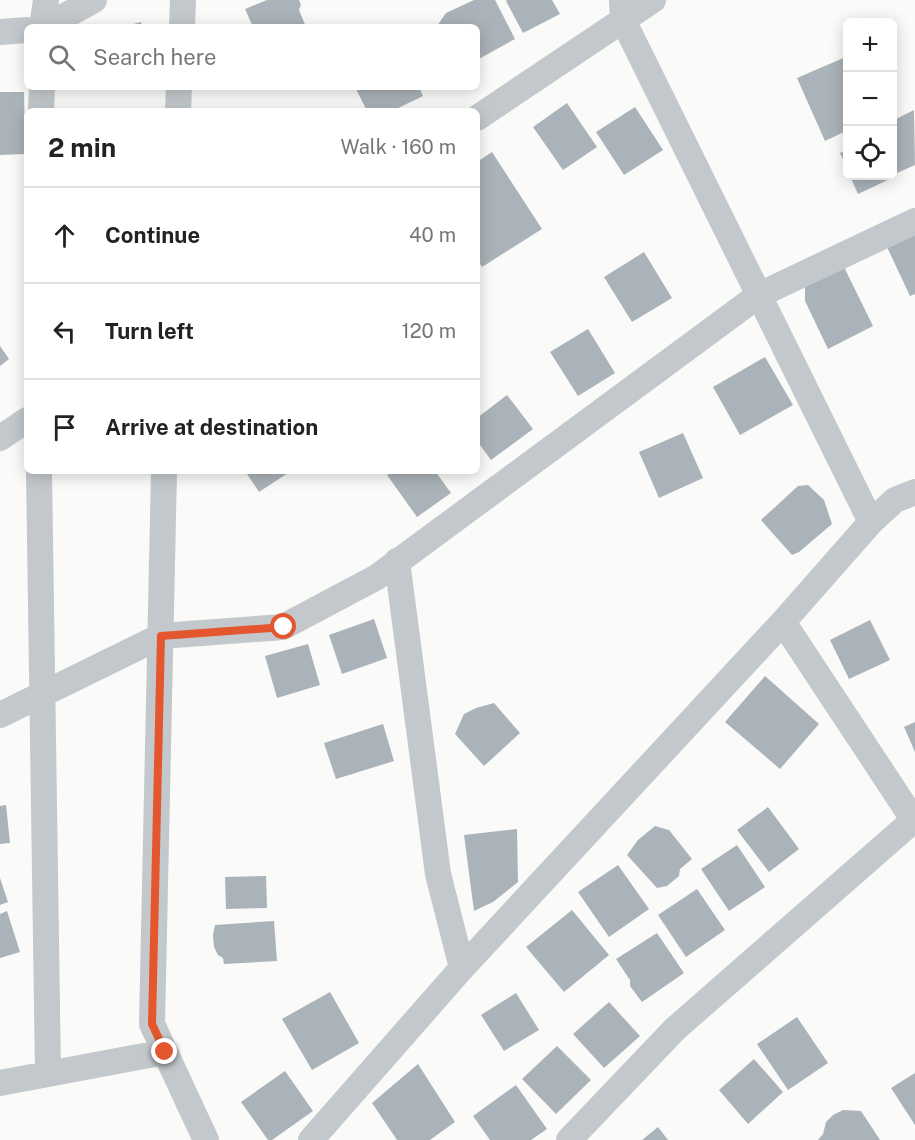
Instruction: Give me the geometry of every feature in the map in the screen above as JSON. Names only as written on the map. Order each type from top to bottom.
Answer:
[{"type":"street","points":[[43,24],[46,0]]},
{"type":"street","points":[[49,24],[94,0]]},
{"type":"street","points":[[182,24],[183,0]]},
{"type":"street","points":[[480,116],[622,10],[653,0]]},
{"type":"street","points":[[622,10],[871,522]]},
{"type":"street","points":[[0,32],[24,30]]},
{"type":"street","points":[[41,108],[42,90]]},
{"type":"street","points":[[178,108],[179,90]]},
{"type":"street","points":[[0,715],[161,636],[284,627],[376,577],[759,295],[915,221]]},
{"type":"street","points":[[0,438],[24,422]]},
{"type":"street","points":[[39,474],[48,1074]]},
{"type":"street","points":[[164,474],[152,1024],[207,1140]]},
{"type":"street","points":[[310,1140],[462,968],[783,622],[871,522],[895,500],[915,492]]},
{"type":"street","points":[[397,561],[438,874],[462,968]]},
{"type":"street","points":[[569,1140],[675,1029],[914,820],[783,622]]},
{"type":"street","points":[[0,1083],[165,1052]]},
{"type":"building","points":[[267,0],[299,0],[301,5],[299,10],[305,24],[252,24],[245,9]]},
{"type":"building","points":[[474,0],[495,0],[515,39],[480,58],[480,24],[438,24],[446,13]]},
{"type":"building","points":[[507,0],[552,0],[560,14],[523,33]]},
{"type":"building","points":[[843,58],[843,132],[825,141],[797,78]]},
{"type":"building","points":[[356,90],[420,90],[423,96],[398,108],[366,108]]},
{"type":"building","points":[[0,92],[24,92],[24,154],[0,155]]},
{"type":"building","points":[[567,103],[597,147],[563,170],[533,127]]},
{"type":"building","points":[[635,107],[663,150],[624,175],[596,132]]},
{"type":"building","points":[[914,110],[915,165],[897,173],[897,126],[897,118]]},
{"type":"building","points":[[492,152],[542,229],[482,267],[480,264],[480,160]]},
{"type":"building","points":[[852,180],[888,180],[858,194]]},
{"type":"building","points":[[915,234],[915,294],[910,296],[887,247]]},
{"type":"building","points":[[644,252],[672,298],[632,322],[604,277]]},
{"type":"building","points":[[844,267],[873,326],[828,349],[805,301],[805,286]]},
{"type":"building","points":[[588,329],[615,373],[578,396],[550,352]]},
{"type":"building","points":[[0,346],[9,359],[0,366]]},
{"type":"building","points":[[765,357],[793,405],[740,435],[713,387]]},
{"type":"building","points":[[507,395],[533,429],[491,460],[480,445],[480,416]]},
{"type":"building","points":[[683,433],[703,478],[659,498],[639,452]]},
{"type":"building","points":[[247,474],[286,474],[259,492]]},
{"type":"building","points":[[437,474],[451,493],[417,517],[387,475]]},
{"type":"building","points":[[808,485],[824,500],[832,524],[799,552],[792,555],[761,520],[798,486]]},
{"type":"building","points":[[374,619],[387,658],[342,674],[329,635]]},
{"type":"building","points":[[870,620],[890,660],[849,679],[830,640]]},
{"type":"building","points":[[308,644],[320,685],[277,698],[265,656]]},
{"type":"building","points":[[765,676],[819,724],[780,769],[725,722]]},
{"type":"building","points":[[494,703],[520,733],[484,766],[455,734],[464,714]]},
{"type":"building","points":[[915,722],[915,752],[904,727]]},
{"type":"building","points":[[383,724],[394,761],[336,779],[324,743]]},
{"type":"building","points":[[6,805],[10,843],[0,844],[0,806]]},
{"type":"building","points":[[768,807],[799,849],[769,872],[737,830]]},
{"type":"building","points":[[655,826],[669,830],[692,859],[680,869],[679,876],[667,886],[657,888],[627,855],[638,840]]},
{"type":"building","points":[[517,829],[518,882],[493,902],[474,911],[464,835]]},
{"type":"building","points":[[737,845],[765,887],[729,911],[701,869]]},
{"type":"building","points":[[618,865],[649,909],[609,937],[578,892]]},
{"type":"building","points":[[266,876],[267,908],[226,909],[225,877]]},
{"type":"building","points":[[0,878],[8,902],[0,905]]},
{"type":"building","points":[[697,889],[725,930],[686,957],[658,915]]},
{"type":"building","points":[[572,910],[609,955],[564,992],[526,947]]},
{"type":"building","points":[[7,911],[20,952],[0,958],[0,914]]},
{"type":"building","points":[[274,921],[277,961],[224,964],[223,958],[218,955],[214,947],[215,925]]},
{"type":"building","points":[[657,933],[684,973],[642,1002],[630,986],[630,980],[616,959]]},
{"type":"building","points":[[330,992],[359,1043],[312,1070],[282,1019]]},
{"type":"building","points":[[516,993],[539,1030],[504,1051],[481,1015]]},
{"type":"building","points":[[609,1002],[640,1036],[604,1068],[573,1034]]},
{"type":"building","points":[[797,1017],[828,1063],[788,1090],[757,1044]]},
{"type":"building","points":[[557,1046],[591,1080],[556,1114],[522,1079]]},
{"type":"building","points":[[754,1059],[783,1092],[748,1124],[719,1090]]},
{"type":"building","points":[[418,1064],[455,1122],[430,1140],[397,1140],[372,1103]]},
{"type":"building","points":[[285,1071],[313,1111],[272,1140],[268,1140],[241,1102]]},
{"type":"building","points":[[915,1073],[915,1125],[891,1088]]},
{"type":"building","points":[[516,1085],[547,1129],[531,1140],[490,1140],[473,1116]]},
{"type":"building","points":[[843,1110],[861,1111],[880,1140],[818,1140],[823,1134],[826,1122]]},
{"type":"building","points":[[658,1127],[668,1140],[642,1140]]},
{"type":"route","points":[[165,1052],[152,1024],[161,636],[284,627]]}]
